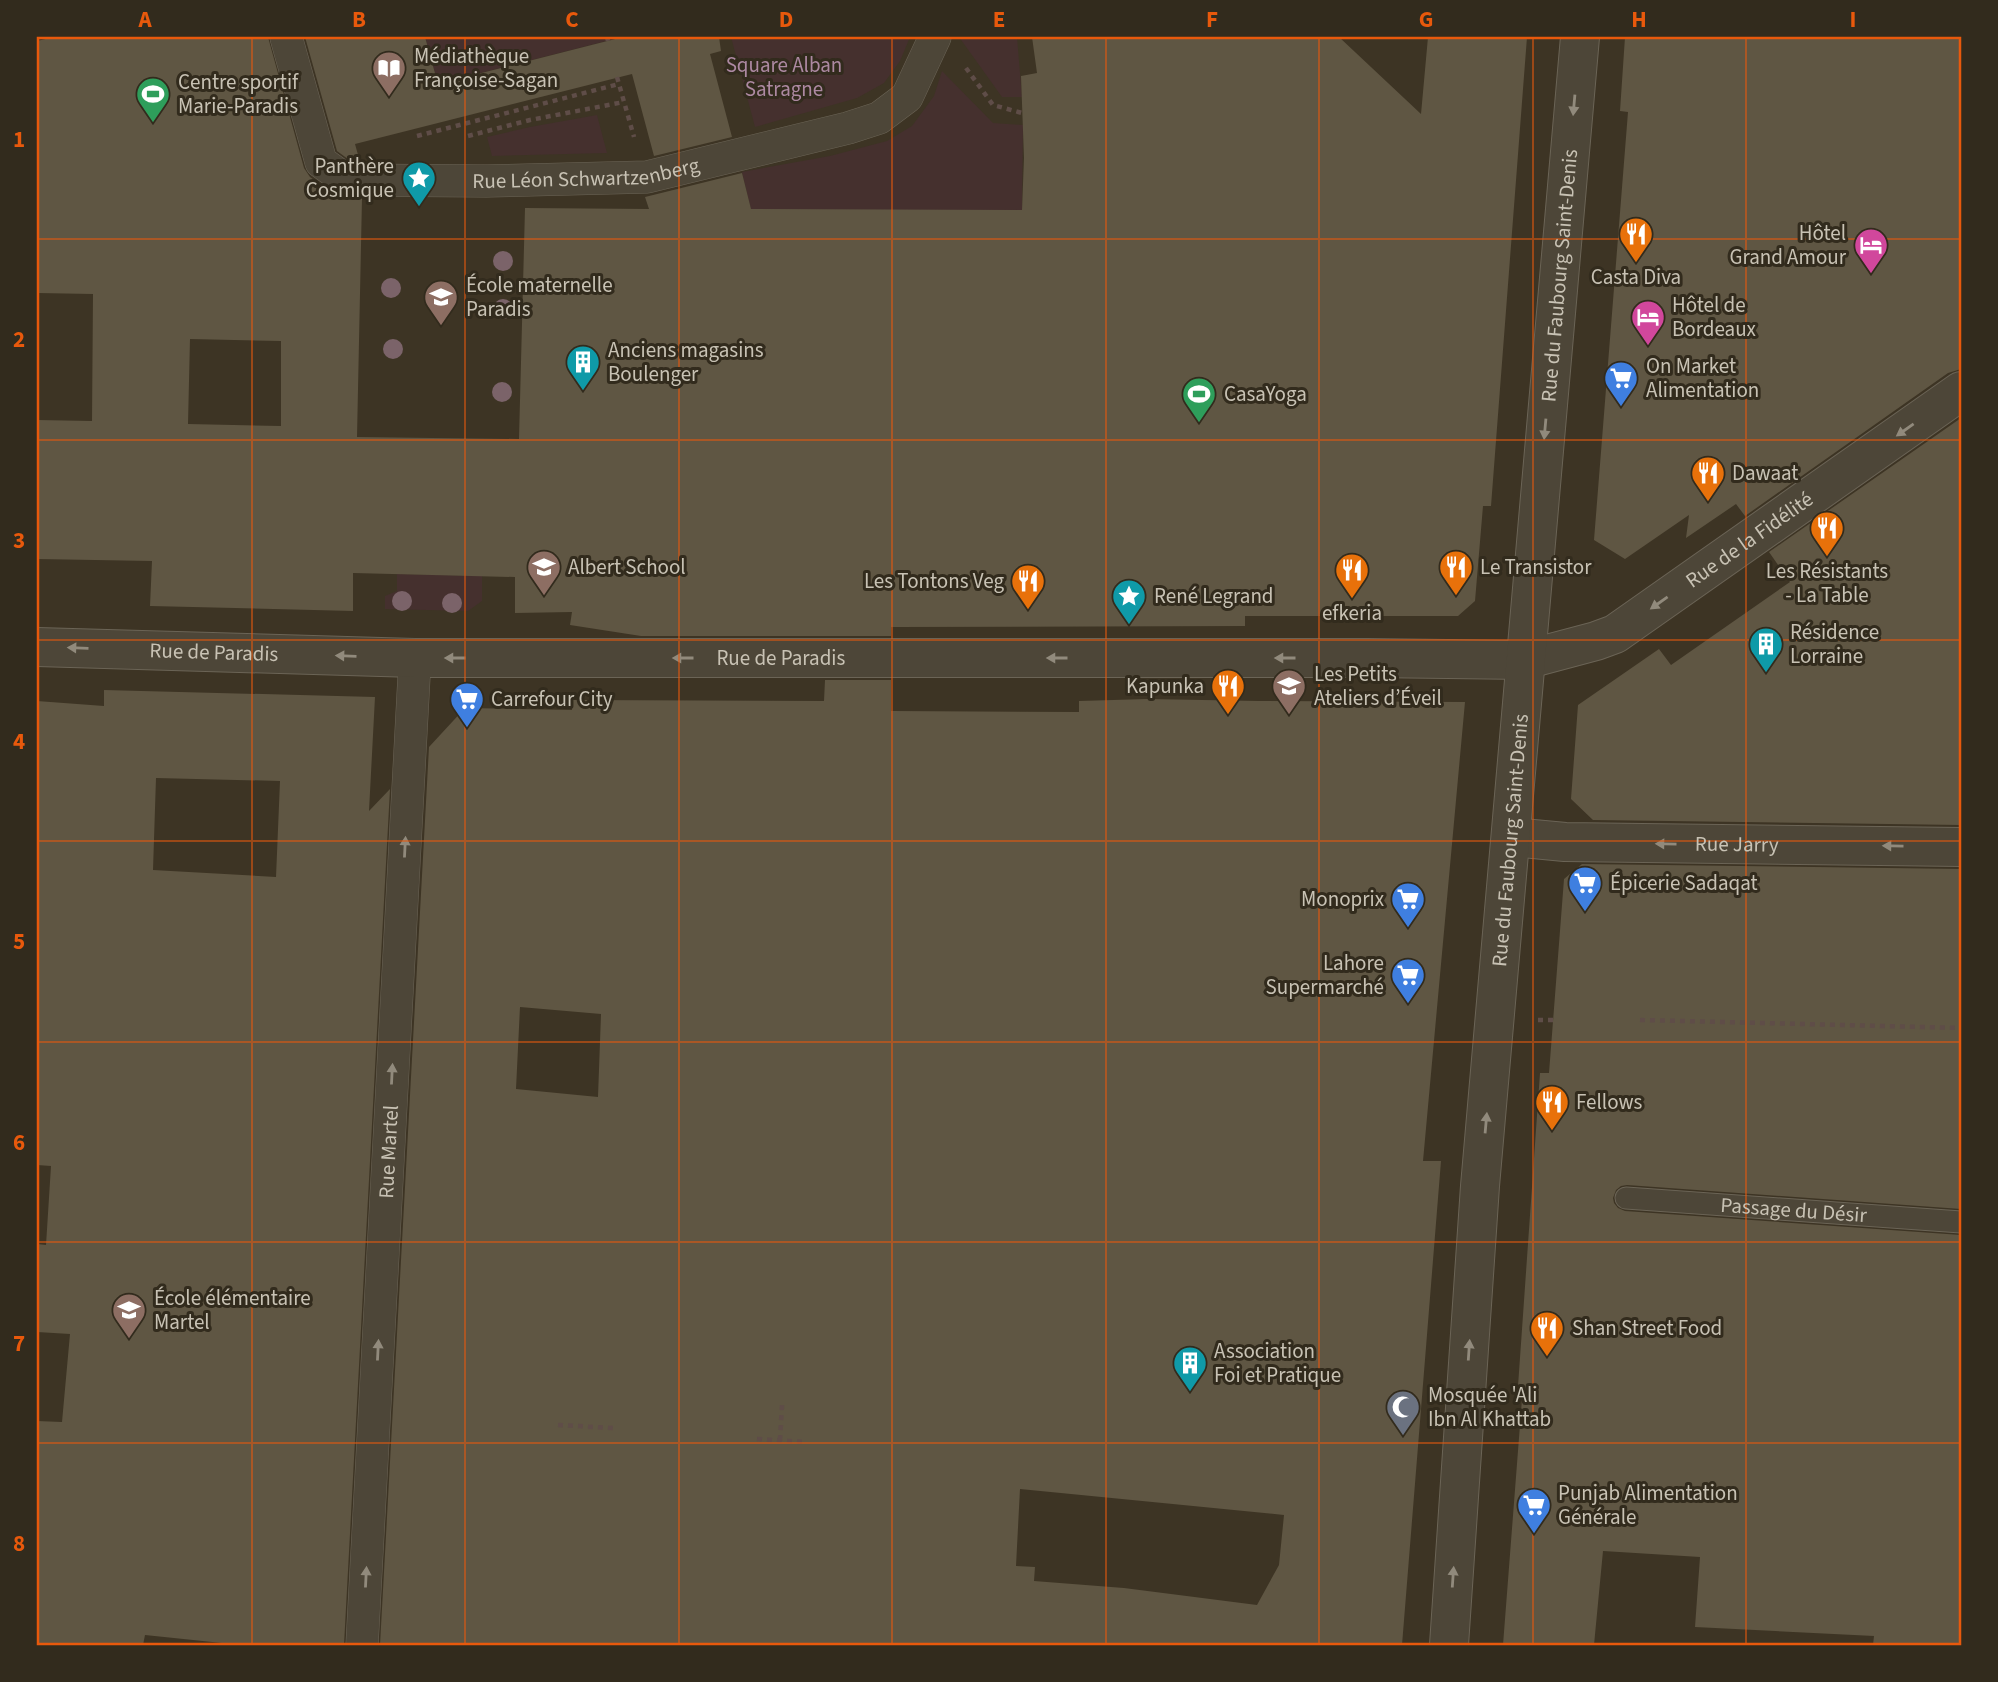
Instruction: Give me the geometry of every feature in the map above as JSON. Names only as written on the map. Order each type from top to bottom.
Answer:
[{"type":"street","name":"Rue Léon Schwartzenberg","points":[[286,37],[321,162],[346,180],[458,181],[647,177],[848,128],[879,118],[907,97],[934,37]]},
{"type":"street","name":"Rue du Faubourg Saint-Denis","points":[[1449,1645],[1480,1186],[1580,37]]},
{"type":"street","name":"Rue de la Fidélité","points":[[1525,660],[1615,634],[1961,391]]},
{"type":"street","name":"Rue de Paradis","points":[[37,647],[415,658],[1525,660]]},
{"type":"street","name":"Rue Martel","points":[[362,1645],[415,658]]},
{"type":"street","name":"Rue Jarry","points":[[1511,837],[1565,842],[1961,847]]},
{"type":"lane","name":"Passage du Désir","points":[[1626,1198],[1961,1222]]},
{"type":"path","points":[[965,66],[993,105],[1022,113]]},
{"type":"path","points":[[617,77],[629,120]]},
{"type":"path","points":[[407,139],[619,84]]},
{"type":"path","points":[[463,138],[530,120],[624,102]]},
{"type":"path","points":[[1640,1020],[1961,1028]]},
{"type":"path","points":[[780,1440],[782,1405]]},
{"type":"path","points":[[558,1424],[613,1428]]},
{"type":"path","points":[[757,1439],[805,1442]]},
{"type":"green space","points":[[425,37],[622,37],[438,84]]},
{"type":"green space","name":"Square Alban Satragne","points":[[731,37],[910,37],[900,61],[884,83],[857,98],[755,127]]},
{"type":"green space","points":[[959,37],[1017,37],[1022,97],[1002,97]]},
{"type":"green space","points":[[942,71],[993,123],[1023,125],[1022,210],[751,210],[742,172],[830,156],[887,141],[912,126],[934,96]]},
{"type":"green space","points":[[597,115],[607,153],[492,156],[487,137]]},
{"type":"green space","points":[[397,574],[482,576],[482,601],[468,611],[385,609],[385,596],[397,591]]},
{"type":"building","points":[[54,37],[268,37],[304,168],[310,177],[335,195],[362,198],[357,437],[519,439],[525,208],[649,209],[645,197],[742,173],[751,209],[1022,210],[1024,158],[1021,76],[1037,73],[1032,37],[1339,37],[1421,114],[1428,37],[1527,37],[1491,506],[1483,506],[1475,601],[1458,616],[1245,616],[1245,626],[891,627],[891,636],[641,636],[570,625],[572,612],[515,613],[515,577],[353,573],[353,611],[150,606],[152,561],[37,559],[37,420],[92,421],[93,294],[37,293],[37,41]],"holes":[[[190,339],[281,341],[281,426],[188,424]]]},
{"type":"building","points":[[305,37],[425,37],[438,84],[623,37],[719,37],[721,51],[710,54],[732,137],[654,156],[632,74],[355,144],[360,162],[352,162],[337,151]]},
{"type":"building","points":[[1625,37],[1961,37],[1961,369],[1948,373],[1745,516],[1736,504],[1686,538],[1689,515],[1625,559],[1594,540],[1628,112],[1620,111]]},
{"type":"building","points":[[1961,418],[1961,825],[1593,820],[1571,799],[1578,705],[1659,649],[1671,665],[1790,582],[1769,552]]},
{"type":"building","points":[[825,680],[891,680],[891,711],[1079,712],[1079,701],[1147,699],[1465,702],[1423,1161],[1441,1161],[1402,1645],[380,1645],[429,747],[465,708],[572,710],[572,700],[824,701]],"holes":[[[520,1007],[601,1014],[598,1097],[516,1089]],[[1020,1489],[1284,1515],[1279,1565],[1257,1605],[1124,1588],[1034,1581],[1035,1567],[1016,1566]]]},
{"type":"building","points":[[104,690],[375,697],[369,811],[390,789],[344,1645],[241,1645],[145,1635],[143,1645],[37,1645],[37,1421],[62,1422],[70,1334],[37,1332],[37,1244],[46,1245],[51,1166],[37,1165],[37,701],[104,706]],"holes":[[[156,778],[280,781],[276,877],[153,870]]]},
{"type":"building","points":[[1582,864],[1961,869],[1961,1209],[1627,1185],[1616,1190],[1613,1198],[1618,1208],[1625,1211],[1961,1235],[1961,1645],[1873,1645],[1874,1636],[1695,1627],[1700,1557],[1603,1551],[1594,1645],[1503,1645],[1523,1386],[1518,1386],[1540,1073],[1549,1073],[1564,879]]},
{"type":"place","name":"Médiathèque Françoise-Sagan","points":[[389,98]]},
{"type":"place","name":"Centre sportif Marie-Paradis","points":[[153,124]]},
{"type":"place","name":"Panthère Cosmique","points":[[419,208]]},
{"type":"place","name":"Casta Diva","points":[[1636,264]]},
{"type":"place","name":"Hôtel Grand Amour","points":[[1871,275]]},
{"type":"place","name":"École maternelle Paradis","points":[[441,327]]},
{"type":"place","name":"Hôtel de Bordeaux","points":[[1648,347]]},
{"type":"place","name":"Anciens magasins Boulenger","points":[[583,392]]},
{"type":"place","name":"On Market Alimentation","points":[[1621,408]]},
{"type":"place","name":"CasaYoga","points":[[1199,424]]},
{"type":"place","name":"Dawaat","points":[[1708,503]]},
{"type":"place","name":"Les Résistants - La Table","points":[[1827,558]]},
{"type":"place","name":"Albert School","points":[[544,597]]},
{"type":"place","name":"Le Transistor","points":[[1456,597]]},
{"type":"place","name":"efkeria","points":[[1352,600]]},
{"type":"place","name":"Les Tontons Veg","points":[[1028,611]]},
{"type":"place","name":"René Legrand","points":[[1129,626]]},
{"type":"place","name":"Résidence Lorraine","points":[[1766,674]]},
{"type":"place","name":"Kapunka","points":[[1228,716]]},
{"type":"place","name":"Les Petits Ateliers d’Éveil","points":[[1289,716]]},
{"type":"place","name":"Carrefour City","points":[[467,729]]},
{"type":"place","name":"Épicerie Sadaqat","points":[[1585,913]]},
{"type":"place","name":"Monoprix","points":[[1408,929]]},
{"type":"place","name":"Lahore Supermarché","points":[[1408,1005]]},
{"type":"place","name":"Fellows","points":[[1552,1132]]},
{"type":"place","name":"École élémentaire Martel","points":[[129,1340]]},
{"type":"place","name":"Shan Street Food","points":[[1547,1358]]},
{"type":"place","name":"Association Foi et Pratique","points":[[1190,1393]]},
{"type":"place","name":"Mosquée 'Ali Ibn Al Khattab","points":[[1403,1437]]},
{"type":"place","name":"Punjab Alimentation Générale","points":[[1534,1535]]}]
